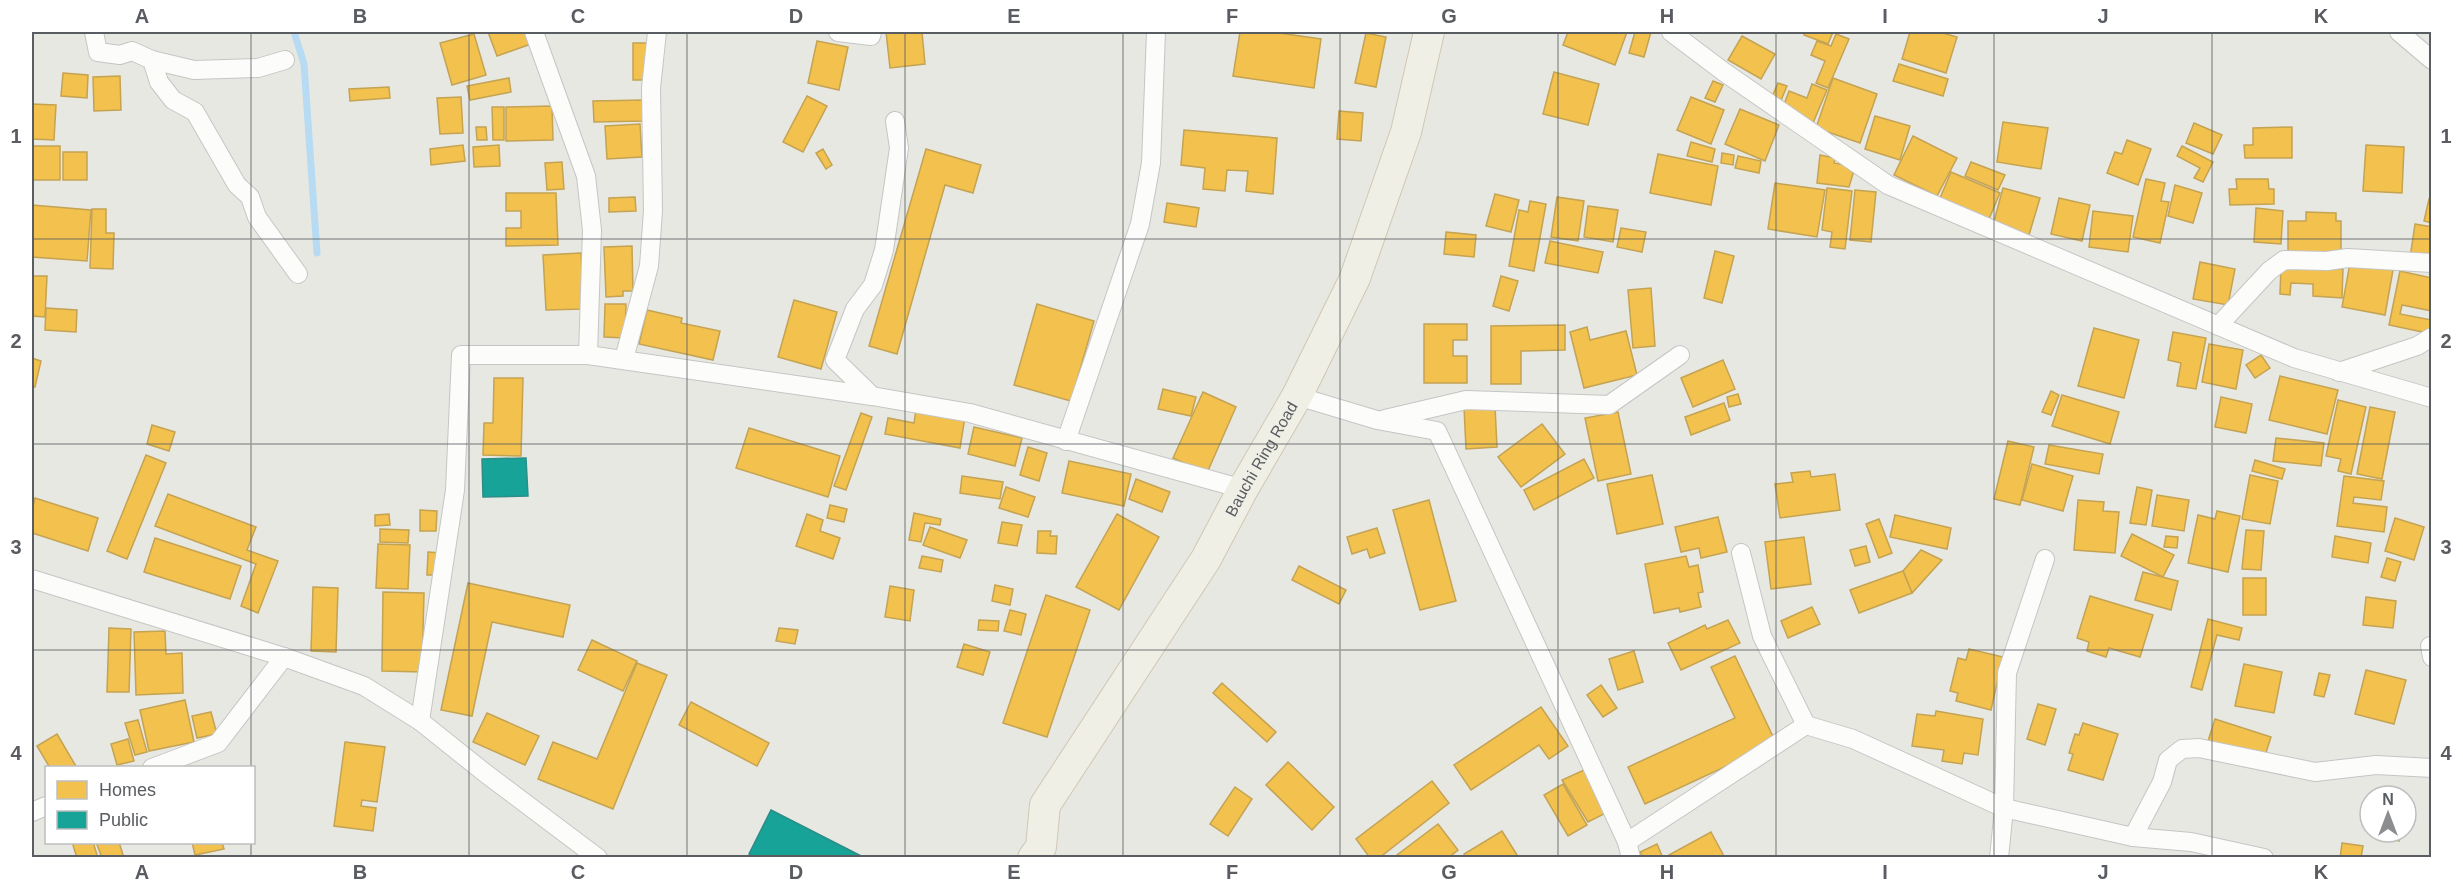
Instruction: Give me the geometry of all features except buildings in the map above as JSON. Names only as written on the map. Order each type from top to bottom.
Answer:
[{"type":"main road","name":"Bauchi Ring Road","points":[[1037,852],[1045,805],[1206,559],[1243,489],[1297,396],[1355,278],[1406,132],[1429,32]]},
{"type":"street","points":[[94,32],[98,52],[120,55],[132,51],[152,60],[194,70],[258,68],[285,60]]},
{"type":"street","points":[[534,32],[586,176],[592,230],[588,355]]},
{"type":"street","points":[[624,359],[650,266],[653,211],[651,88],[657,32]]},
{"type":"street","points":[[838,32],[871,36],[872,32]]},
{"type":"street","points":[[1066,441],[1140,224],[1151,163],[1156,32]]},
{"type":"street","points":[[1671,32],[1724,72],[1888,185],[2294,358],[2432,398]]},
{"type":"street","points":[[2399,32],[2432,60]]},
{"type":"street","points":[[152,60],[159,82],[173,100],[195,112],[237,185],[250,197],[257,218],[298,274]]},
{"type":"street","points":[[872,396],[835,360],[855,309],[873,285],[884,250],[899,148],[896,121]]},
{"type":"street","points":[[2218,326],[2269,271],[2284,260],[2327,261],[2348,258],[2432,263]]},
{"type":"street","points":[[2339,372],[2417,346],[2432,337]]},
{"type":"street","points":[[420,721],[455,490],[461,355],[588,355],[872,396],[970,413],[1243,489]]},
{"type":"street","points":[[1377,420],[1466,400],[1609,405],[1680,355]]},
{"type":"street","points":[[1297,396],[1377,420],[1437,431],[1629,850],[1806,725]]},
{"type":"street","points":[[1741,553],[1762,636],[1806,725],[1853,739],[2004,808],[2133,837],[2191,842],[2264,858]]},
{"type":"street","points":[[1999,858],[2004,808],[2007,673],[2045,559]]},
{"type":"street","points":[[32,579],[284,657],[364,686],[420,721],[485,774],[598,858]]},
{"type":"street","points":[[157,766],[218,743],[284,657]]},
{"type":"street","points":[[2133,837],[2162,782],[2168,760],[2182,749],[2199,748],[2315,772],[2376,765],[2432,768]]},
{"type":"waterway","points":[[294,32],[304,64],[317,253]]}]
